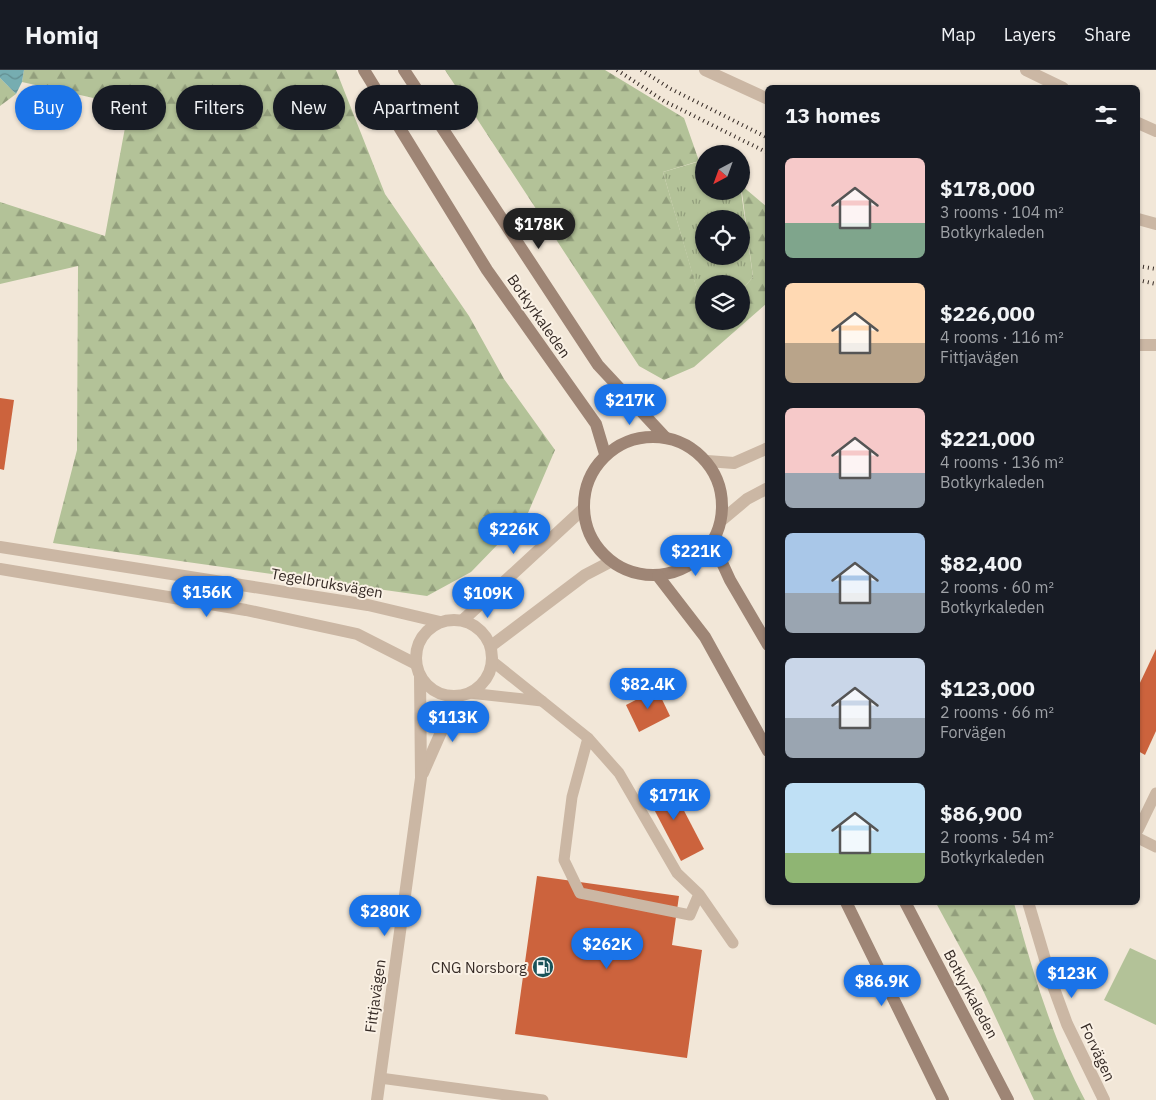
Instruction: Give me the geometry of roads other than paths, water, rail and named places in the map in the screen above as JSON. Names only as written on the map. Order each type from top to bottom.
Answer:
[{"type":"main road","name":"Botkyrkaleden","points":[[364,70],[487,270],[596,424],[605,454]]},
{"type":"main road","name":"Botkyrkaleden","points":[[404,70],[598,366],[665,437]]},
{"type":"main road","name":"Botkyrkaleden","points":[[642,436],[665,437],[688,445],[707,461],[717,481],[722,501],[722,520],[713,543],[702,556],[681,570],[658,576],[632,573],[610,562],[588,533],[582,509],[583,497],[590,474],[605,454],[642,436]]},
{"type":"main road","points":[[713,543],[730,580],[765,640]]},
{"type":"main road","points":[[658,576],[705,637],[765,745]]},
{"type":"main road","points":[[847,905],[944,1100]]},
{"type":"main road","name":"Botkyrkaleden","points":[[908,905],[1008,1100]]},
{"type":"street","points":[[1026,70],[1040,73],[1058,85]]},
{"type":"street","points":[[713,72],[765,98]]},
{"type":"street","points":[[1140,124],[1156,131]]},
{"type":"street","points":[[1140,220],[1156,224]]},
{"type":"street","points":[[1140,345],[1156,345]]},
{"type":"street","points":[[707,461],[734,463],[765,449]]},
{"type":"street","points":[[722,520],[747,499],[765,490]]},
{"type":"street","points":[[463,620],[582,509]]},
{"type":"street","name":"Tegelbruksvägen","points":[[0,547],[368,605],[440,622]]},
{"type":"street","points":[[491,646],[584,575],[610,562]]},
{"type":"street","points":[[0,569],[246,610],[357,634],[416,664]]},
{"type":"street","points":[[463,620],[482,631],[491,646],[492,661],[489,674],[480,686],[463,695],[444,695],[427,686],[420,676],[416,664],[416,651],[420,639],[429,628],[440,622],[463,620]]},
{"type":"street","name":"Fittjavägen","points":[[377,1100],[421,778],[420,676]]},
{"type":"street","name":"Fittjavägen","points":[[421,778],[463,695]]},
{"type":"street","name":"Forvägen","points":[[1029,905],[1049,975],[1067,1024],[1104,1100]]},
{"type":"lane","points":[[492,661],[588,738],[619,773],[676,873],[699,894],[732,943]]},
{"type":"lane","points":[[463,695],[542,701]]},
{"type":"lane","points":[[588,738],[572,797],[564,860],[580,893],[690,915],[699,894]]},
{"type":"lane","points":[[1140,826],[1156,793]]},
{"type":"lane","points":[[1140,839],[1156,847]]},
{"type":"lane","points":[[380,1078],[489,1096],[543,1100]]},
{"type":"water","points":[[0,70],[24,70],[20,85],[15,85],[15,93],[0,78]]},
{"type":"railway","points":[[617,70],[664,101],[765,152]]},
{"type":"railway","points":[[641,70],[671,89],[765,136]]},
{"type":"railway","points":[[1140,266],[1156,269]]},
{"type":"railway","points":[[1140,280],[1156,284]]},
{"type":"place","name":"CNG Norsborg","points":[[543,967]]}]
